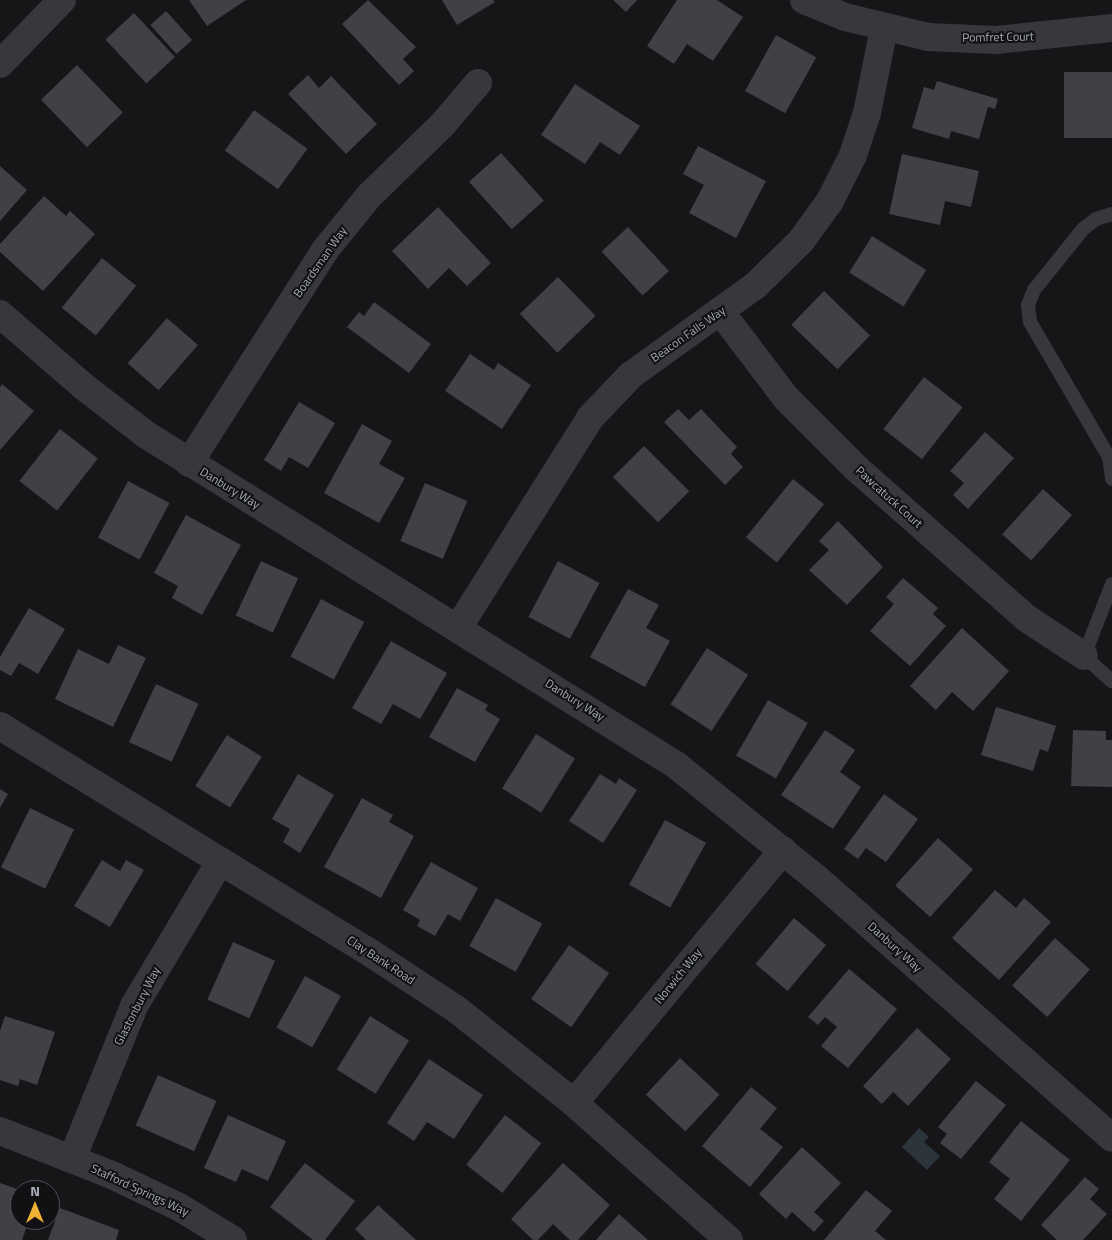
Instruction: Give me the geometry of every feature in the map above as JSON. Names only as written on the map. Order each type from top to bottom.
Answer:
[{"type":"street","points":[[0,64],[62,0]]},
{"type":"street","name":"Pomfret Court","points":[[804,0],[845,18],[928,37],[996,40],[1112,28]]},
{"type":"street","name":"Beacon Falls Way","points":[[458,628],[590,418],[630,374],[756,286],[801,241],[830,201],[853,155],[866,113],[884,28]]},
{"type":"street","name":"Boardsman Way","points":[[189,462],[326,250],[369,196],[443,124],[478,83]]},
{"type":"street","name":"Pawcatuck Court","points":[[720,311],[786,398],[856,468],[1026,618],[1084,656]]},
{"type":"street","name":"Danbury Way","points":[[0,314],[83,386],[189,462],[676,765],[783,850],[1112,1138]]},
{"type":"street","name":"Clay Bank Road","points":[[0,726],[456,1009],[574,1103],[729,1240]]},
{"type":"street","name":"Norwich Way","points":[[574,1103],[783,850]]},
{"type":"street","name":"Glastonbury Way","points":[[72,1159],[134,1006],[220,862]]},
{"type":"street","name":"Stafford Springs Way","points":[[0,1131],[72,1159],[179,1207],[233,1240]]},
{"type":"lane","points":[[1112,214],[1083,229],[1034,290],[1028,305],[1030,322],[1109,457],[1112,479]]},
{"type":"lane","points":[[1112,584],[1084,656],[1112,680]]},
{"type":"shaded area","points":[[919,1128],[929,1137],[924,1142],[940,1156],[927,1170],[902,1147]]},
{"type":"building","points":[[189,0],[246,0],[207,26]]},
{"type":"building","points":[[368,0],[416,47],[403,59],[414,71],[399,85],[342,24]]},
{"type":"building","points":[[442,0],[493,0],[495,2],[457,25]]},
{"type":"building","points":[[613,0],[637,0],[626,12]]},
{"type":"building","points":[[677,0],[717,0],[743,17],[713,61],[687,44],[674,64],[647,46]]},
{"type":"building","points":[[166,11],[192,40],[176,54],[150,25]]},
{"type":"building","points":[[134,13],[175,57],[146,83],[105,40]]},
{"type":"building","points":[[776,35],[816,57],[785,113],[745,91]]},
{"type":"building","points":[[77,65],[123,112],[87,147],[41,100]]},
{"type":"building","points":[[1064,72],[1112,72],[1112,138],[1064,138]]},
{"type":"building","points":[[308,75],[319,88],[331,76],[377,124],[346,154],[288,94]]},
{"type":"building","points":[[937,81],[998,99],[995,109],[988,107],[979,139],[951,131],[949,139],[912,128],[924,87],[934,90]]},
{"type":"building","points":[[575,84],[640,126],[620,155],[600,142],[585,164],[541,135]]},
{"type":"building","points":[[254,110],[307,149],[278,189],[225,150]]},
{"type":"building","points":[[698,146],[766,181],[736,238],[689,213],[704,185],[683,174]]},
{"type":"building","points":[[501,153],[544,201],[512,229],[469,182]]},
{"type":"building","points":[[902,154],[979,171],[971,207],[945,201],[940,225],[889,214]]},
{"type":"building","points":[[0,166],[27,190],[0,221]]},
{"type":"building","points":[[44,196],[66,216],[70,211],[95,234],[43,291],[0,252],[0,244]]},
{"type":"building","points":[[438,207],[491,263],[467,286],[449,268],[428,289],[392,251]]},
{"type":"building","points":[[628,227],[669,271],[643,295],[602,252]]},
{"type":"building","points":[[872,236],[926,270],[903,306],[849,272]]},
{"type":"building","points":[[102,258],[136,286],[96,335],[62,308]]},
{"type":"building","points":[[558,277],[596,316],[557,353],[520,314]]},
{"type":"building","points":[[824,291],[870,335],[837,369],[791,325]]},
{"type":"building","points":[[374,302],[431,344],[409,373],[347,327],[359,312],[364,316]]},
{"type":"building","points":[[167,318],[198,345],[159,390],[128,363]]},
{"type":"building","points":[[470,354],[494,370],[498,363],[531,385],[502,429],[445,391]]},
{"type":"building","points":[[924,377],[963,407],[922,459],[883,429]]},
{"type":"building","points":[[2,384],[34,411],[0,450],[0,387]]},
{"type":"building","points":[[299,402],[335,423],[308,468],[289,457],[281,471],[264,460]]},
{"type":"building","points":[[678,409],[689,420],[701,409],[737,447],[731,454],[743,467],[725,485],[664,422]]},
{"type":"building","points":[[362,424],[392,441],[379,464],[405,478],[379,523],[324,493]]},
{"type":"building","points":[[60,429],[98,459],[57,511],[19,481]]},
{"type":"building","points":[[985,432],[1014,458],[968,509],[953,495],[964,483],[950,471]]},
{"type":"building","points":[[644,446],[689,491],[658,522],[613,477]]},
{"type":"building","points":[[793,479],[824,504],[777,562],[746,537]]},
{"type":"building","points":[[128,481],[169,503],[139,560],[98,538]]},
{"type":"building","points":[[425,483],[467,501],[443,559],[400,541]]},
{"type":"building","points":[[1043,489],[1072,515],[1031,560],[1002,534]]},
{"type":"building","points":[[186,515],[241,545],[202,615],[172,598],[178,586],[154,573]]},
{"type":"building","points":[[838,521],[883,567],[847,605],[809,570],[829,550],[819,541]]},
{"type":"building","points":[[261,561],[298,578],[273,633],[236,615]]},
{"type":"building","points":[[558,561],[599,583],[570,639],[528,617]]},
{"type":"building","points":[[903,578],[938,608],[933,614],[946,626],[910,666],[870,631],[894,604],[886,597]]},
{"type":"building","points":[[628,589],[659,605],[646,628],[670,641],[645,687],[590,657]]},
{"type":"building","points":[[321,599],[364,622],[334,679],[290,656]]},
{"type":"building","points":[[29,608],[65,629],[38,674],[19,663],[11,676],[0,670],[0,657]]},
{"type":"building","points":[[962,628],[1009,671],[973,711],[952,692],[936,710],[910,686]]},
{"type":"building","points":[[391,641],[447,673],[420,719],[393,704],[381,724],[352,708]]},
{"type":"building","points":[[118,645],[146,658],[113,727],[55,699],[78,649],[109,664]]},
{"type":"building","points":[[707,648],[748,675],[712,731],[671,704]]},
{"type":"building","points":[[156,684],[199,704],[172,762],[129,742]]},
{"type":"building","points":[[457,688],[488,705],[485,710],[500,719],[475,762],[429,737]]},
{"type":"building","points":[[768,700],[808,723],[776,778],[736,755]]},
{"type":"building","points":[[996,707],[1056,726],[1048,752],[1040,749],[1033,771],[981,755]]},
{"type":"building","points":[[825,730],[855,750],[840,772],[861,787],[833,829],[781,795]]},
{"type":"building","points":[[1073,730],[1106,731],[1106,740],[1112,740],[1112,787],[1071,786]]},
{"type":"building","points":[[536,734],[575,758],[541,813],[502,788]]},
{"type":"building","points":[[227,735],[262,757],[230,808],[195,786]]},
{"type":"building","points":[[298,774],[334,795],[300,853],[283,842],[290,829],[272,819]]},
{"type":"building","points":[[600,774],[616,784],[619,778],[637,790],[603,843],[569,821]]},
{"type":"building","points":[[0,789],[8,794],[0,808]]},
{"type":"building","points":[[884,794],[918,819],[886,862],[866,848],[858,859],[844,849]]},
{"type":"building","points":[[362,798],[393,815],[389,822],[414,836],[381,898],[324,867]]},
{"type":"building","points":[[30,808],[74,829],[45,889],[1,867]]},
{"type":"building","points":[[665,820],[706,843],[670,908],[629,885]]},
{"type":"building","points":[[938,838],[973,869],[930,917],[895,886]]},
{"type":"building","points":[[102,860],[120,871],[126,860],[144,870],[110,927],[74,906]]},
{"type":"building","points":[[431,862],[478,888],[460,921],[448,914],[435,936],[417,926],[420,920],[403,910]]},
{"type":"building","points":[[995,890],[1016,908],[1024,898],[1051,922],[999,980],[952,938]]},
{"type":"building","points":[[496,898],[542,924],[516,972],[469,946]]},
{"type":"building","points":[[794,918],[826,945],[788,991],[755,964]]},
{"type":"building","points":[[1055,938],[1090,969],[1047,1017],[1012,986]]},
{"type":"building","points":[[233,942],[275,961],[249,1018],[207,1000]]},
{"type":"building","points":[[569,945],[609,973],[571,1027],[531,999]]},
{"type":"building","points":[[849,969],[897,1009],[848,1068],[821,1046],[837,1027],[825,1017],[818,1025],[808,1017]]},
{"type":"building","points":[[305,976],[341,996],[312,1047],[276,1028]]},
{"type":"building","points":[[5,1016],[55,1032],[37,1085],[20,1079],[18,1086],[0,1080],[0,1031]]},
{"type":"building","points":[[370,1016],[409,1040],[376,1094],[337,1069]]},
{"type":"building","points":[[917,1028],[951,1059],[908,1106],[893,1092],[882,1104],[863,1086]]},
{"type":"building","points":[[680,1058],[719,1095],[685,1131],[646,1095]]},
{"type":"building","points":[[429,1059],[483,1095],[454,1139],[427,1122],[414,1141],[387,1123]]},
{"type":"building","points":[[158,1075],[216,1101],[194,1151],[136,1125]]},
{"type":"building","points":[[976,1081],[1006,1105],[961,1159],[940,1143],[947,1134],[938,1127]]},
{"type":"building","points":[[751,1087],[777,1108],[760,1129],[783,1147],[750,1187],[702,1146]]},
{"type":"building","points":[[228,1115],[286,1141],[268,1181],[242,1169],[236,1182],[204,1168]]},
{"type":"building","points":[[505,1115],[541,1143],[502,1193],[466,1165]]},
{"type":"building","points":[[1021,1121],[1070,1160],[1021,1221],[994,1199],[1010,1179],[989,1162]]},
{"type":"building","points":[[802,1147],[841,1183],[814,1212],[824,1221],[814,1232],[792,1212],[786,1219],[759,1194]]},
{"type":"building","points":[[305,1163],[355,1201],[325,1240],[313,1240],[270,1207]]},
{"type":"building","points":[[563,1163],[610,1205],[578,1240],[570,1240],[553,1224],[538,1240],[533,1240],[511,1219]]},
{"type":"building","points":[[1085,1177],[1099,1189],[1090,1199],[1107,1214],[1083,1240],[1057,1240],[1041,1225]]},
{"type":"building","points":[[0,1183],[10,1186],[10,1230],[26,1230],[22,1240],[0,1240]]},
{"type":"building","points":[[866,1190],[892,1211],[875,1231],[886,1240],[824,1240]]},
{"type":"building","points":[[378,1205],[416,1240],[366,1240],[355,1229]]},
{"type":"building","points":[[60,1208],[119,1230],[116,1240],[48,1240],[52,1230],[60,1230]]},
{"type":"building","points":[[619,1214],[648,1240],[596,1240]]}]
